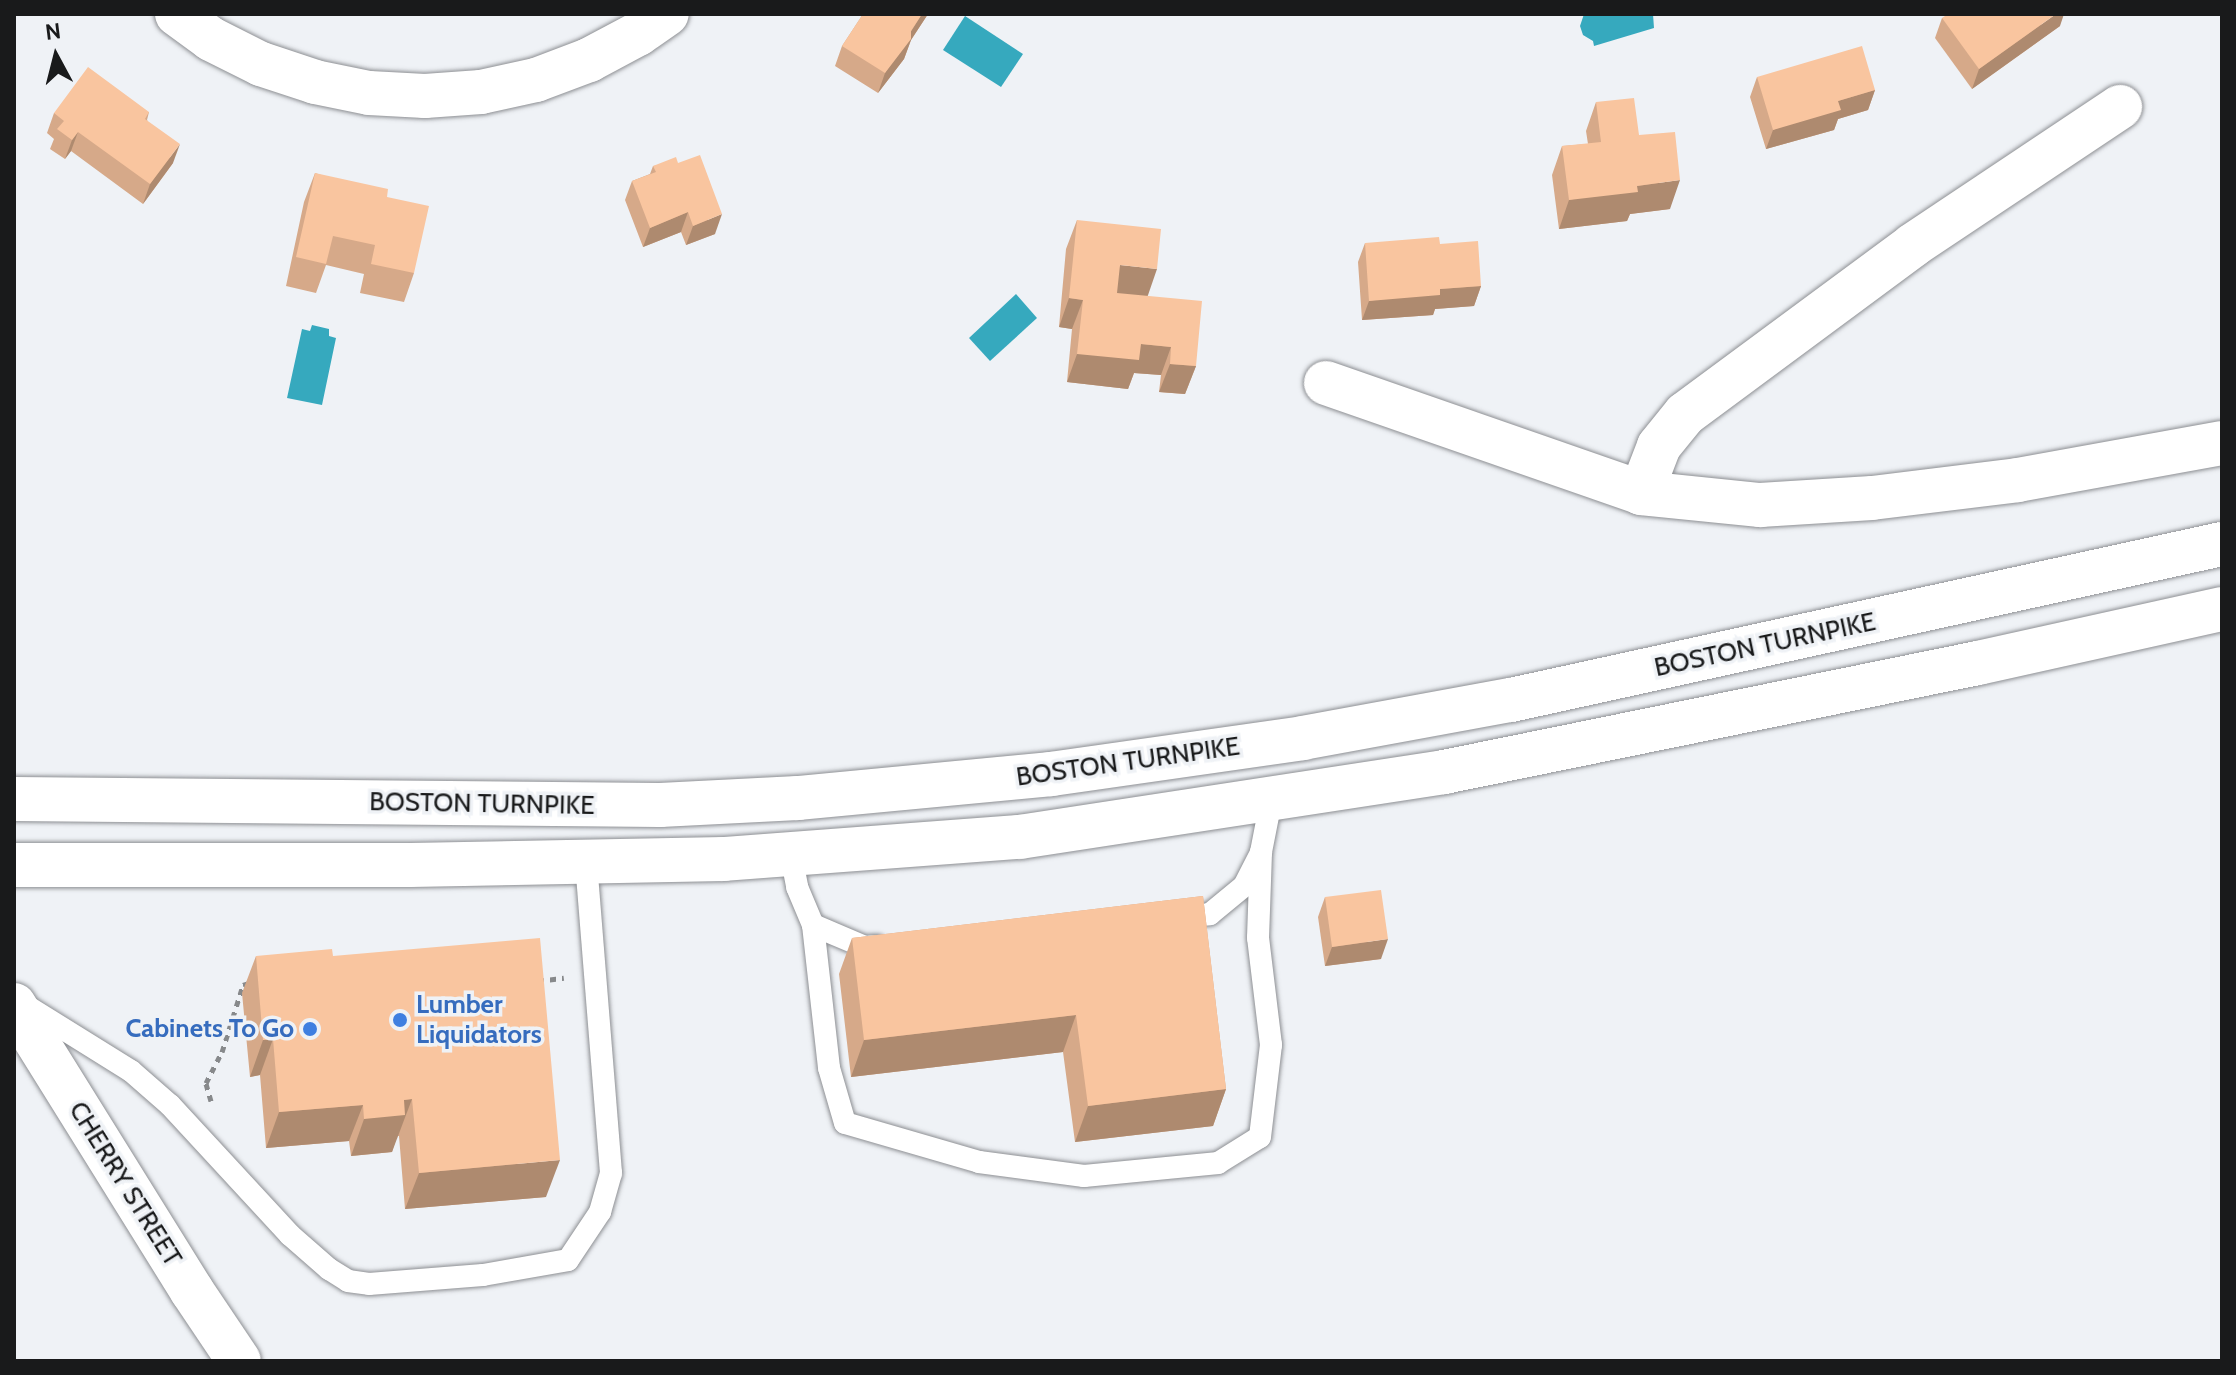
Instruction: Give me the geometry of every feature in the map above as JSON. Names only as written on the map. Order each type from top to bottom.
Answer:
[{"type":"main road","points":[[177,14],[211,39],[261,64],[315,82],[369,93],[425,96],[481,92],[536,80],[589,60],[638,34],[667,14]]},
{"type":"main road","points":[[1641,493],[1659,446],[1685,414],[1913,245],[2120,107]]},
{"type":"main road","points":[[1326,383],[1641,493],[1760,505],[1872,498],[2018,480],[2222,443]]},
{"type":"main road","name":"BOSTON TURNPIKE","points":[[14,799],[660,805],[783,799],[1051,774],[1303,738],[1511,700],[2222,544]]},
{"type":"main road","points":[[14,865],[586,862],[791,855],[1020,837],[1373,786],[1568,748],[2222,609]]},
{"type":"main road","name":"CHERRY STREET","points":[[14,1005],[239,1361]]},
{"type":"lane","points":[[791,855],[797,887],[813,925],[829,1068],[845,1123],[979,1162],[1084,1176],[1218,1163],[1260,1137],[1271,1045],[1258,938],[1261,852],[1271,801]]},
{"type":"lane","points":[[1149,920],[1210,914],[1244,886],[1261,852]]},
{"type":"lane","points":[[14,998],[131,1071],[170,1105],[290,1235],[329,1269],[348,1281],[369,1284],[483,1275],[568,1260],[600,1212],[611,1173],[586,862]]},
{"type":"lane","points":[[813,925],[865,947],[895,945]]},
{"type":"path","points":[[532,969],[533,981]]},
{"type":"path","points":[[220,1160],[222,1139],[206,1083],[222,1052],[243,985],[254,982]]},
{"type":"water","points":[[1584,14],[1653,14],[1654,28],[1594,46],[1593,41],[1583,35],[1580,26]]},
{"type":"water","points":[[965,16],[1023,54],[1001,87],[943,50]]},
{"type":"water","points":[[1016,294],[1037,318],[990,361],[969,338]]},
{"type":"water","points":[[312,325],[329,329],[329,336],[336,338],[322,405],[287,398],[302,329],[310,331]]},
{"type":"building","points":[[863,14],[922,14],[911,31],[911,39],[885,73],[842,46]]},
{"type":"building","points":[[1948,14],[2056,14],[1979,69],[1942,18]]},
{"type":"building","points":[[1862,46],[1875,90],[1838,101],[1841,110],[1773,130],[1757,77]]},
{"type":"building","points":[[88,67],[149,112],[145,119],[180,144],[150,184],[78,132],[72,140],[57,129],[64,121],[54,113]]},
{"type":"building","points":[[1634,98],[1639,135],[1675,132],[1680,180],[1637,186],[1638,192],[1569,200],[1562,146],[1601,142],[1596,102]]},
{"type":"building","points":[[700,155],[722,214],[693,226],[688,212],[650,228],[632,181],[656,172],[653,166],[676,157],[678,163]]},
{"type":"building","points":[[315,173],[388,189],[387,197],[429,206],[414,273],[371,264],[375,245],[333,236],[326,264],[296,257]]},
{"type":"building","points":[[1077,220],[1161,229],[1157,269],[1120,265],[1117,293],[1202,301],[1196,366],[1170,364],[1171,347],[1141,344],[1139,360],[1077,354],[1083,300],[1069,298]]},
{"type":"building","points":[[1439,237],[1440,244],[1478,241],[1481,286],[1440,289],[1440,295],[1369,301],[1365,243]]},
{"type":"building","points":[[1381,890],[1388,939],[1332,947],[1325,897]]},
{"type":"building","points":[[1203,896],[1226,1089],[1088,1106],[1076,1015],[864,1040],[852,938]]},
{"type":"building","points":[[540,938],[560,1160],[419,1173],[412,1099],[404,1100],[405,1115],[364,1119],[363,1105],[279,1112],[273,1039],[263,1040],[256,956],[332,949],[333,956]]},
{"type":"place","name":"Lumber Liquidators","points":[[400,1020]]},
{"type":"place","name":"Cabinets To Go","points":[[310,1029]]}]
